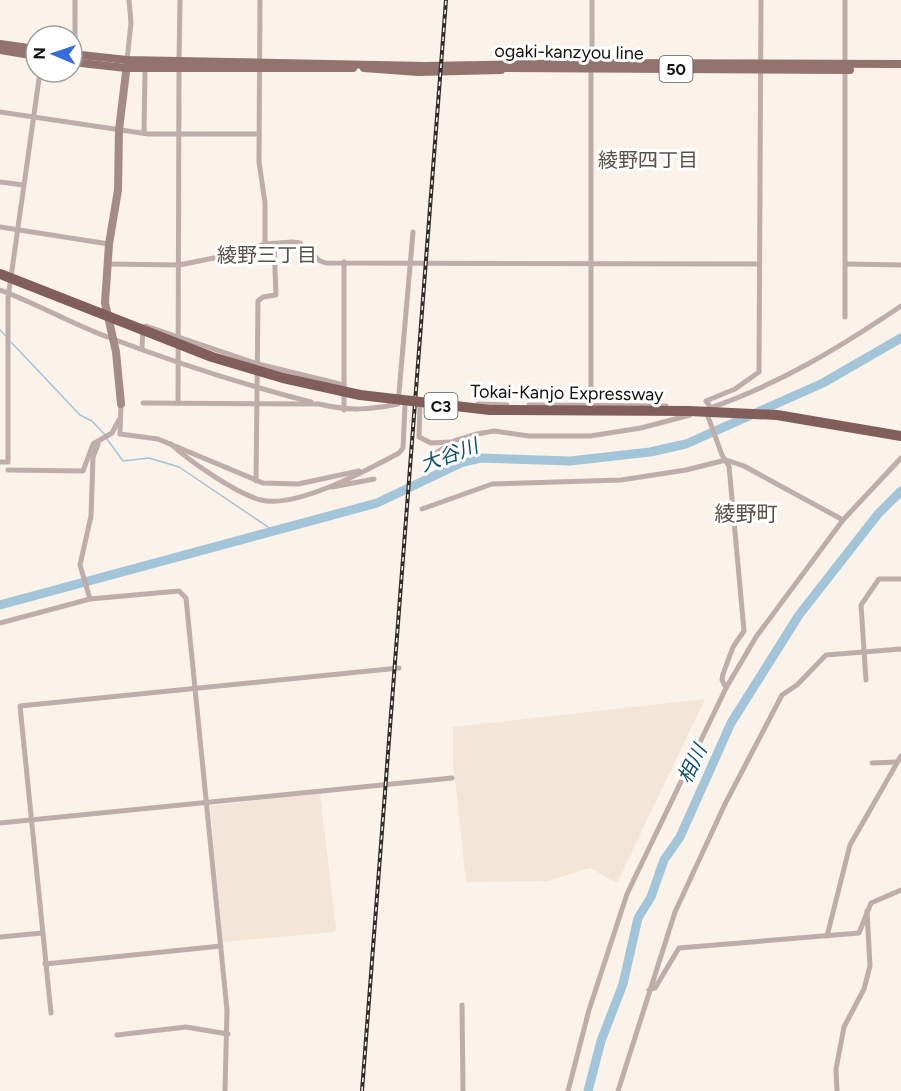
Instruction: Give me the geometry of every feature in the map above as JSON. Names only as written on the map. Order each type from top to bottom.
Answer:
[{"type":"highway","name":"Tokai-Kanjo Expressway","points":[[0,274],[212,357],[283,378],[360,395],[490,410],[689,411],[777,415],[901,436]]},
{"type":"main road","points":[[0,44],[24,47]]},
{"type":"main road","points":[[0,50],[24,54]]},
{"type":"main road","name":"ogaki-kanzyou line","points":[[84,58],[127,64],[179,65],[845,67],[901,64]]},
{"type":"main road","points":[[364,66],[419,60],[507,66]]},
{"type":"main road","name":"ogaki-kanzyou line","points":[[127,64],[145,69],[179,65]]},
{"type":"main road","name":"ogaki-kanzyou line","points":[[845,67],[901,70]]},
{"type":"street","points":[[74,24],[75,0]]},
{"type":"street","points":[[129,0],[131,23],[119,130],[118,190],[109,244],[105,303],[113,339],[121,404],[120,434],[158,439],[256,481],[298,484],[366,470]]},
{"type":"street","points":[[178,403],[180,0]]},
{"type":"street","points":[[260,0],[259,174],[265,203],[265,244]]},
{"type":"street","points":[[591,416],[592,0]]},
{"type":"street","points":[[726,688],[722,680],[723,674],[744,626],[729,466],[707,411],[706,401],[735,389],[759,372],[760,0]]},
{"type":"street","points":[[845,317],[846,0]]},
{"type":"street","points":[[144,133],[145,69]]},
{"type":"street","points":[[0,462],[8,462],[9,293],[38,84]]},
{"type":"street","points":[[0,112],[144,133],[259,134]]},
{"type":"street","points":[[0,182],[23,185]]},
{"type":"street","points":[[0,227],[109,244]]},
{"type":"street","points":[[398,404],[412,232]]},
{"type":"street","points":[[107,264],[179,265],[234,254],[265,244],[300,243],[320,261],[760,264]]},
{"type":"street","points":[[256,481],[258,301],[263,297],[276,295],[274,244]]},
{"type":"street","points":[[344,262],[344,410]]},
{"type":"street","points":[[846,264],[901,265]]},
{"type":"street","points":[[0,290],[113,339],[178,362],[258,388],[344,410],[365,410],[398,404],[432,402],[676,406],[707,411]]},
{"type":"street","points":[[420,404],[419,437],[431,442],[454,441],[494,431],[529,436],[607,434],[641,428],[707,411],[764,387],[833,351],[901,306]]},
{"type":"street","points":[[142,349],[143,327],[147,326],[258,364],[344,385]]},
{"type":"street","points":[[143,403],[319,404]]},
{"type":"street","points":[[324,488],[399,453],[403,448],[405,405]]},
{"type":"street","points":[[8,470],[83,471],[93,444],[98,444],[112,433],[119,420]]},
{"type":"street","points":[[433,455],[454,441]]},
{"type":"street","points":[[90,596],[81,568],[91,516],[93,457],[98,444]]},
{"type":"street","points":[[171,444],[187,458],[247,494],[262,500],[278,501],[324,488],[374,479]]},
{"type":"street","points":[[422,509],[492,484],[621,480],[686,470],[724,458],[744,466],[843,520]]},
{"type":"street","points":[[568,1091],[589,1010],[627,894],[726,688],[756,637],[843,520],[901,458]]},
{"type":"street","points":[[866,680],[861,605],[879,579],[901,579]]},
{"type":"street","points":[[0,623],[90,596],[178,591],[186,598],[221,946],[228,1035],[225,1091]]},
{"type":"street","points":[[618,1091],[681,896],[752,749],[782,695],[797,685],[826,655],[901,649]]},
{"type":"street","points":[[51,1013],[20,706],[399,668]]},
{"type":"street","points":[[827,936],[850,845],[900,759]]},
{"type":"street","points":[[872,763],[900,759]]},
{"type":"street","points":[[0,823],[452,778]]},
{"type":"street","points":[[649,990],[655,988],[679,948],[859,933],[866,910],[878,899],[901,890]]},
{"type":"street","points":[[837,1091],[836,1069],[844,1027],[864,989],[870,966],[866,910]]},
{"type":"street","points":[[0,937],[42,933]]},
{"type":"street","points":[[45,964],[221,946]]},
{"type":"street","points":[[462,1005],[463,1091]]},
{"type":"street","points":[[117,1035],[186,1027],[228,1035]]},
{"type":"shaded area","points":[[705,699],[617,883],[590,868],[548,881],[466,882],[453,761],[453,727]]},
{"type":"shaded area","points":[[320,793],[336,929],[334,932],[223,942],[210,806]]},
{"type":"waterway","points":[[0,330],[6,336]]},
{"type":"waterway","name":"大谷川","points":[[0,605],[377,503],[463,462],[481,458],[570,461],[650,452],[686,444],[823,383],[901,338]]},
{"type":"waterway","points":[[11,342],[80,415],[92,421],[105,435]]},
{"type":"waterway","points":[[107,439],[123,461],[149,458],[179,467],[274,531]]},
{"type":"waterway","name":"相川","points":[[588,1091],[601,1041],[623,984],[638,918],[651,897],[664,860],[680,837],[731,723],[799,615],[878,514],[901,491]]},
{"type":"railway","points":[[362,1091],[446,0]]},
{"type":"district","name":"綾野四丁目","points":[[648,160]]},
{"type":"district","name":"綾野三丁目","points":[[267,255]]},
{"type":"district","name":"綾野町","points":[[746,514]]}]
